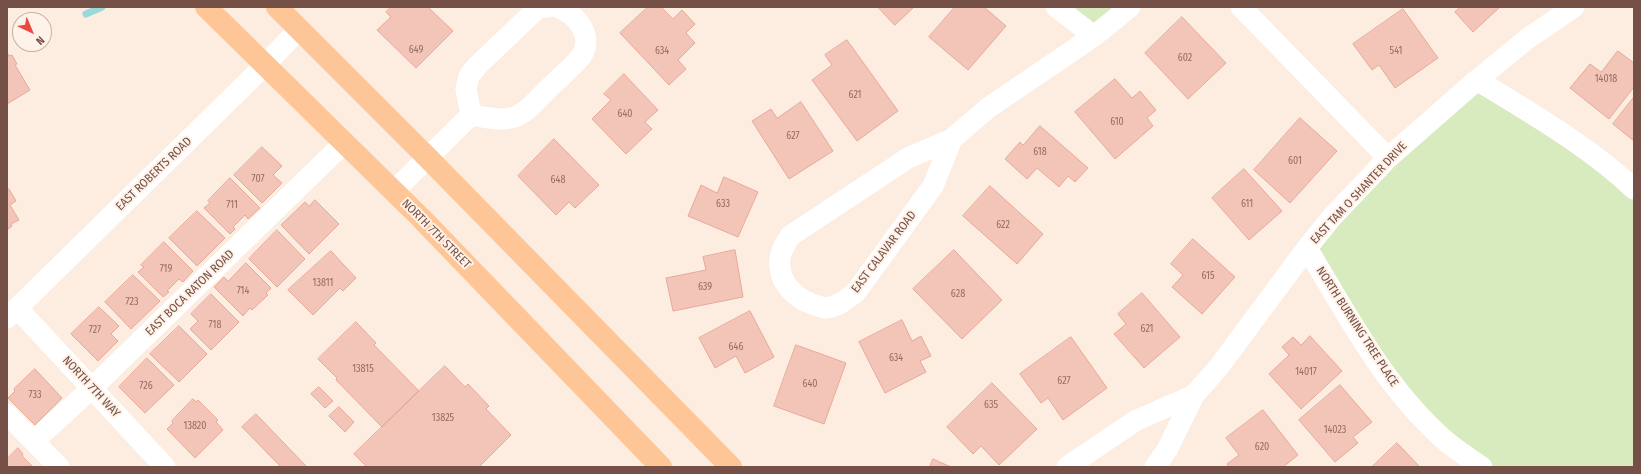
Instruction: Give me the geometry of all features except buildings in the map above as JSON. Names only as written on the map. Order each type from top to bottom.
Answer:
[{"type":"main road","name":"NORTH 7TH STREET","points":[[206,7],[394,191],[487,285],[661,467]]},
{"type":"main road","points":[[277,7],[428,158],[731,467]]},
{"type":"street","points":[[471,115],[466,89],[469,76],[478,65],[538,8],[548,7]]},
{"type":"street","points":[[1056,7],[1094,36]]},
{"type":"street","name":"EAST CALAVAR ROAD","points":[[952,139],[933,186],[856,292],[843,303],[826,308],[808,303],[794,294],[784,281],[780,267],[781,251],[790,236],[908,158],[952,139],[988,108],[1094,36],[1130,7]]},
{"type":"street","points":[[1241,7],[1388,158]]},
{"type":"street","name":"EAST TAM O SHANTER DRIVE","points":[[1155,467],[1167,450],[1194,395],[1218,368],[1307,248],[1332,217],[1388,158],[1477,80],[1527,39],[1574,7]]},
{"type":"street","points":[[471,115],[496,119],[512,118],[527,110],[582,55],[586,42],[584,30],[572,11]]},
{"type":"street","name":"EAST ROBERTS ROAD","points":[[12,313],[265,65],[299,29]]},
{"type":"street","points":[[1477,80],[1563,132],[1618,174],[1634,189]]},
{"type":"street","points":[[394,191],[471,115]]},
{"type":"street","name":"EAST BOCA RATON ROAD","points":[[34,441],[92,388],[344,143]]},
{"type":"street","name":"NORTH BURNING TREE PLACE","points":[[1307,248],[1388,378],[1426,422],[1448,443],[1482,467]]},
{"type":"street","name":"NORTH 7TH WAY","points":[[12,313],[92,388],[165,467]]},
{"type":"street","name":"EAST TAM O SHANTER DRIVE","points":[[1067,467],[1135,421],[1194,395]]},
{"type":"street","points":[[7,414],[59,467]]},
{"type":"green space","points":[[1056,7],[1130,7],[1094,36]]},
{"type":"green space","points":[[1477,80],[1634,189],[1634,467],[1482,467],[1448,443],[1307,248]]},
{"type":"waterway","points":[[86,14],[102,7]]}]
